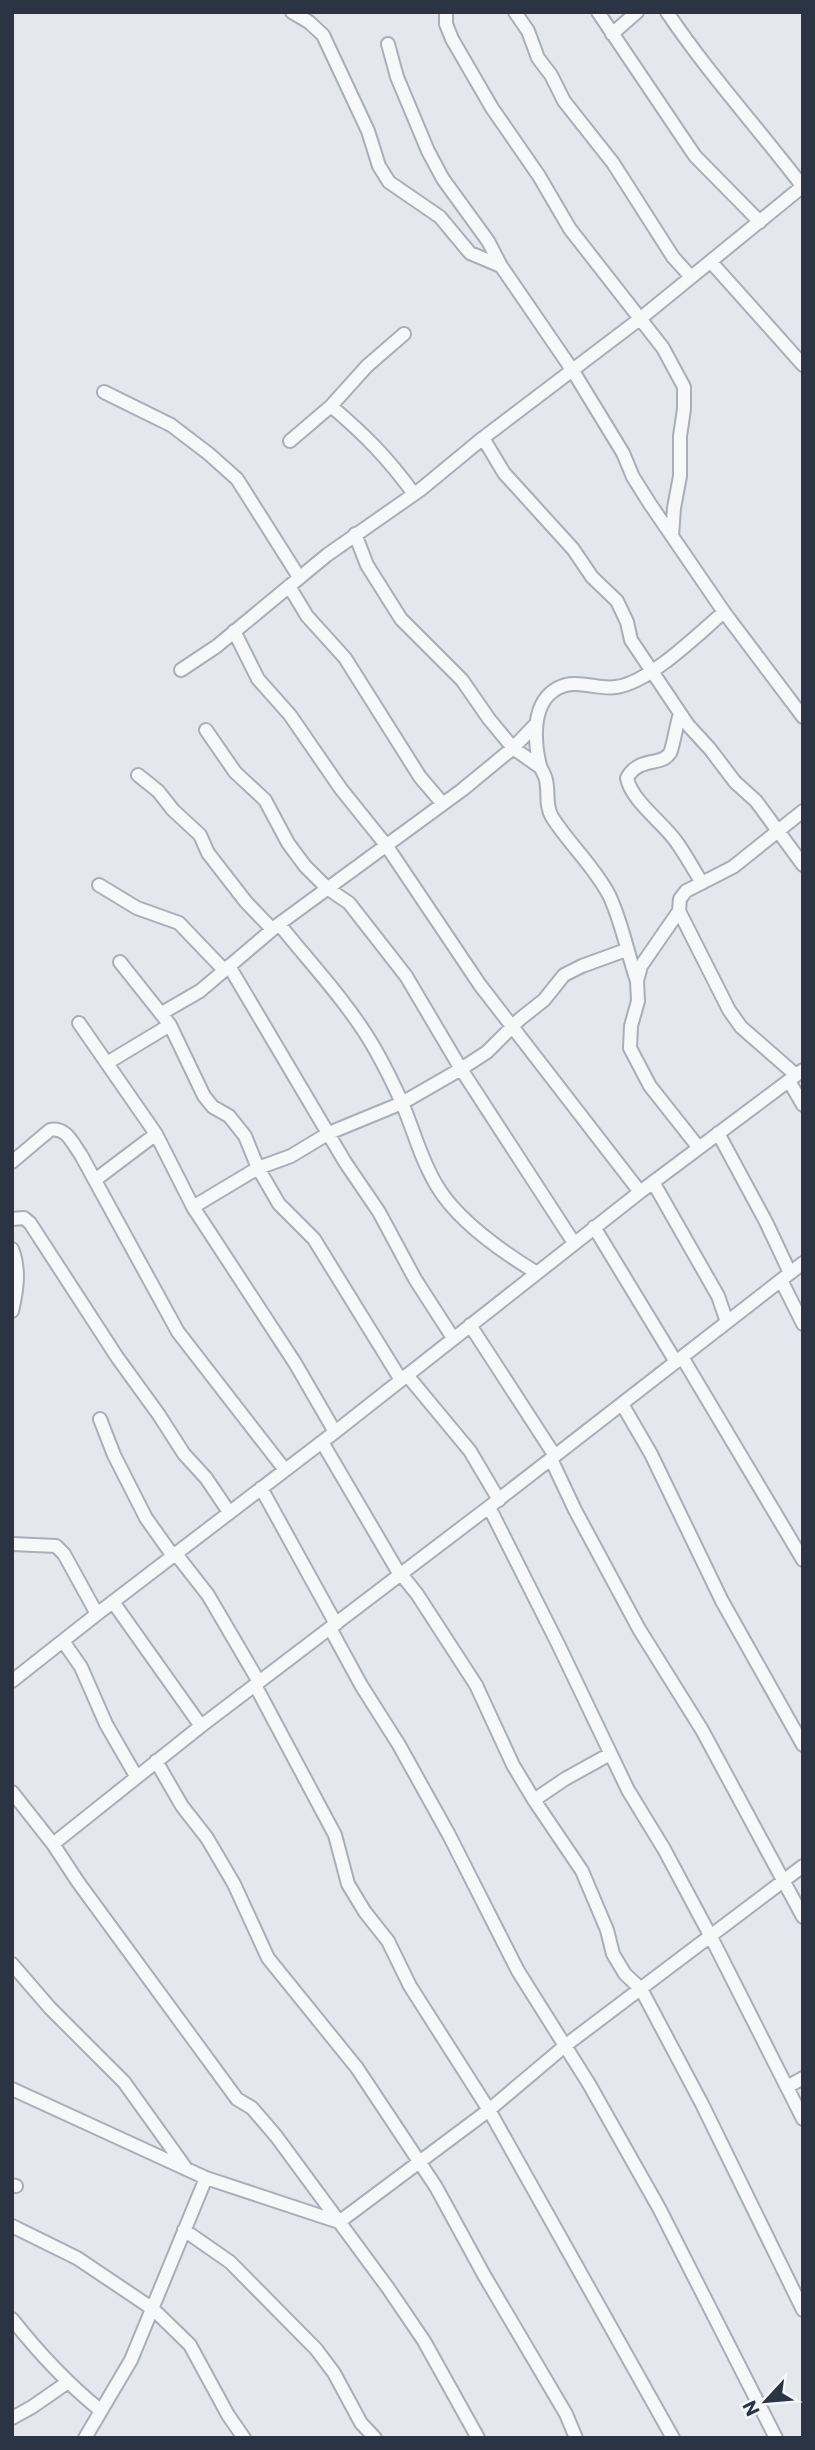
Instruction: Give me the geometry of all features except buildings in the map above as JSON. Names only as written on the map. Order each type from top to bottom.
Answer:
[{"type":"street","points":[[292,12],[323,35],[368,131],[379,166],[389,182],[440,217],[470,253],[501,266]]},
{"type":"street","points":[[446,12],[446,24],[452,39],[492,108],[539,176],[570,229],[663,348],[684,387],[680,476],[672,536]]},
{"type":"street","points":[[515,12],[564,101],[613,163],[673,257],[691,277]]},
{"type":"street","points":[[597,12],[695,156],[760,222]]},
{"type":"street","points":[[612,34],[637,12]]},
{"type":"street","points":[[181,670],[355,534],[414,494],[483,438],[573,372],[803,187],[732,100],[667,12]]},
{"type":"street","points":[[387,44],[397,77],[443,180],[488,241],[501,266],[573,372],[623,453],[633,477],[672,536],[724,612],[803,717]]},
{"type":"street","points":[[711,262],[803,365]]},
{"type":"street","points":[[290,442],[331,405],[367,366],[404,334]]},
{"type":"street","points":[[104,391],[171,425],[236,479],[294,582],[307,616],[345,658],[420,777],[443,804]]},
{"type":"street","points":[[331,405],[372,442],[414,494]]},
{"type":"street","points":[[483,438],[504,472],[573,549],[592,577],[617,601],[627,622],[631,640],[680,713],[734,782],[755,801],[803,865]]},
{"type":"street","points":[[355,534],[367,565],[401,619],[462,680],[513,748],[540,767]]},
{"type":"street","points":[[699,1148],[650,1086],[630,1048],[631,1026],[638,1001],[637,981],[619,918],[608,893],[589,864],[551,815],[547,804],[546,779],[540,767],[536,725],[543,701],[558,688],[577,683],[614,688],[631,683],[652,672],[724,612]]},
{"type":"street","points":[[234,631],[258,679],[290,715],[341,789],[386,845],[480,985],[640,1192]]},
{"type":"street","points":[[680,713],[670,753],[662,759],[638,765],[631,770],[627,778],[628,785],[676,841],[702,883]]},
{"type":"street","points":[[162,1013],[200,990],[275,927],[443,804],[513,748],[536,725]]},
{"type":"street","points":[[206,730],[234,772],[265,800],[288,843],[305,866],[327,888],[349,903],[406,976],[461,1069],[574,1243]]},
{"type":"street","points":[[138,775],[158,791],[173,810],[200,835],[208,853],[246,902],[275,927],[338,996],[375,1049],[402,1103],[423,1159],[438,1189],[481,1233],[506,1254],[537,1273]]},
{"type":"street","points":[[637,981],[641,966],[679,911],[680,899],[686,891],[733,867],[803,811]]},
{"type":"street","points":[[99,885],[137,908],[179,923],[227,968],[379,1212],[415,1279],[453,1338]]},
{"type":"street","points":[[679,911],[729,1010],[741,1027],[796,1076],[803,1105]]},
{"type":"street","points":[[193,1207],[258,1168],[299,1153],[329,1133],[402,1103],[461,1069],[487,1052],[544,1000],[564,975],[626,950]]},
{"type":"street","points":[[120,962],[162,1013],[204,1096],[213,1107],[229,1116],[245,1136],[258,1168],[279,1203],[314,1239],[363,1321],[404,1377],[470,1451],[610,1754],[711,1937],[803,2119]]},
{"type":"street","points":[[79,1023],[156,1135],[193,1207],[282,1341],[335,1432]]},
{"type":"street","points":[[107,1063],[170,1025]]},
{"type":"street","points":[[12,1682],[594,1227],[796,1076]]},
{"type":"street","points":[[12,1162],[44,1134],[57,1128],[70,1138],[178,1332],[285,1470]]},
{"type":"street","points":[[718,1133],[766,1222],[803,1324]]},
{"type":"street","points":[[95,1180],[156,1135]]},
{"type":"street","points":[[653,1182],[718,1297],[727,1322]]},
{"type":"street","points":[[12,1219],[24,1218],[30,1223],[117,1357],[184,1454],[206,1478],[229,1512]]},
{"type":"street","points":[[594,1227],[803,1560]]},
{"type":"street","points":[[12,1249],[18,1285],[12,1311]]},
{"type":"street","points":[[53,1844],[136,1776],[494,1504],[803,1263]]},
{"type":"street","points":[[470,1325],[542,1433],[575,1510],[639,1629],[702,1730],[803,1917]]},
{"type":"street","points":[[622,1404],[651,1454],[722,1601],[803,1745]]},
{"type":"street","points":[[100,1419],[114,1455],[146,1518],[208,1595],[257,1683],[335,1835],[348,1884],[365,1912],[388,1941],[410,1986],[489,2110],[673,2438]]},
{"type":"street","points":[[322,1442],[400,1575],[417,1594],[476,1685],[513,1765],[582,1871],[607,1930],[613,1954],[625,1974],[641,1989],[702,2104],[803,2310]]},
{"type":"street","points":[[261,1488],[361,1685],[443,1823],[518,1971],[566,2045],[659,2208],[776,2438]]},
{"type":"street","points":[[12,1544],[56,1546],[64,1554],[97,1614]]},
{"type":"street","points":[[113,1602],[201,1726]]},
{"type":"street","points":[[63,1641],[81,1667],[106,1724],[136,1776]]},
{"type":"street","points":[[534,1800],[610,1754]]},
{"type":"street","points":[[156,1761],[181,1806],[207,1838],[234,1884],[268,1958],[357,2068],[436,2187],[566,2414],[576,2438]]},
{"type":"street","points":[[12,1792],[53,1844],[237,2099],[252,2108],[339,2222],[424,2340],[478,2438]]},
{"type":"street","points":[[339,2222],[489,2110],[566,2045],[803,1866]]},
{"type":"street","points":[[12,1964],[50,2008],[124,2082],[188,2170]]},
{"type":"street","points":[[787,2087],[803,2078]]},
{"type":"street","points":[[12,2089],[206,2178],[339,2222]]},
{"type":"street","points":[[85,2438],[131,2360],[206,2178]]},
{"type":"street","points":[[12,2226],[77,2258],[153,2309],[190,2345],[228,2415],[244,2438]]},
{"type":"street","points":[[184,2230],[230,2262],[316,2349],[334,2373],[361,2423],[375,2438]]},
{"type":"street","points":[[12,2319],[68,2382],[100,2410]]},
{"type":"street","points":[[12,2418],[68,2382]]}]
